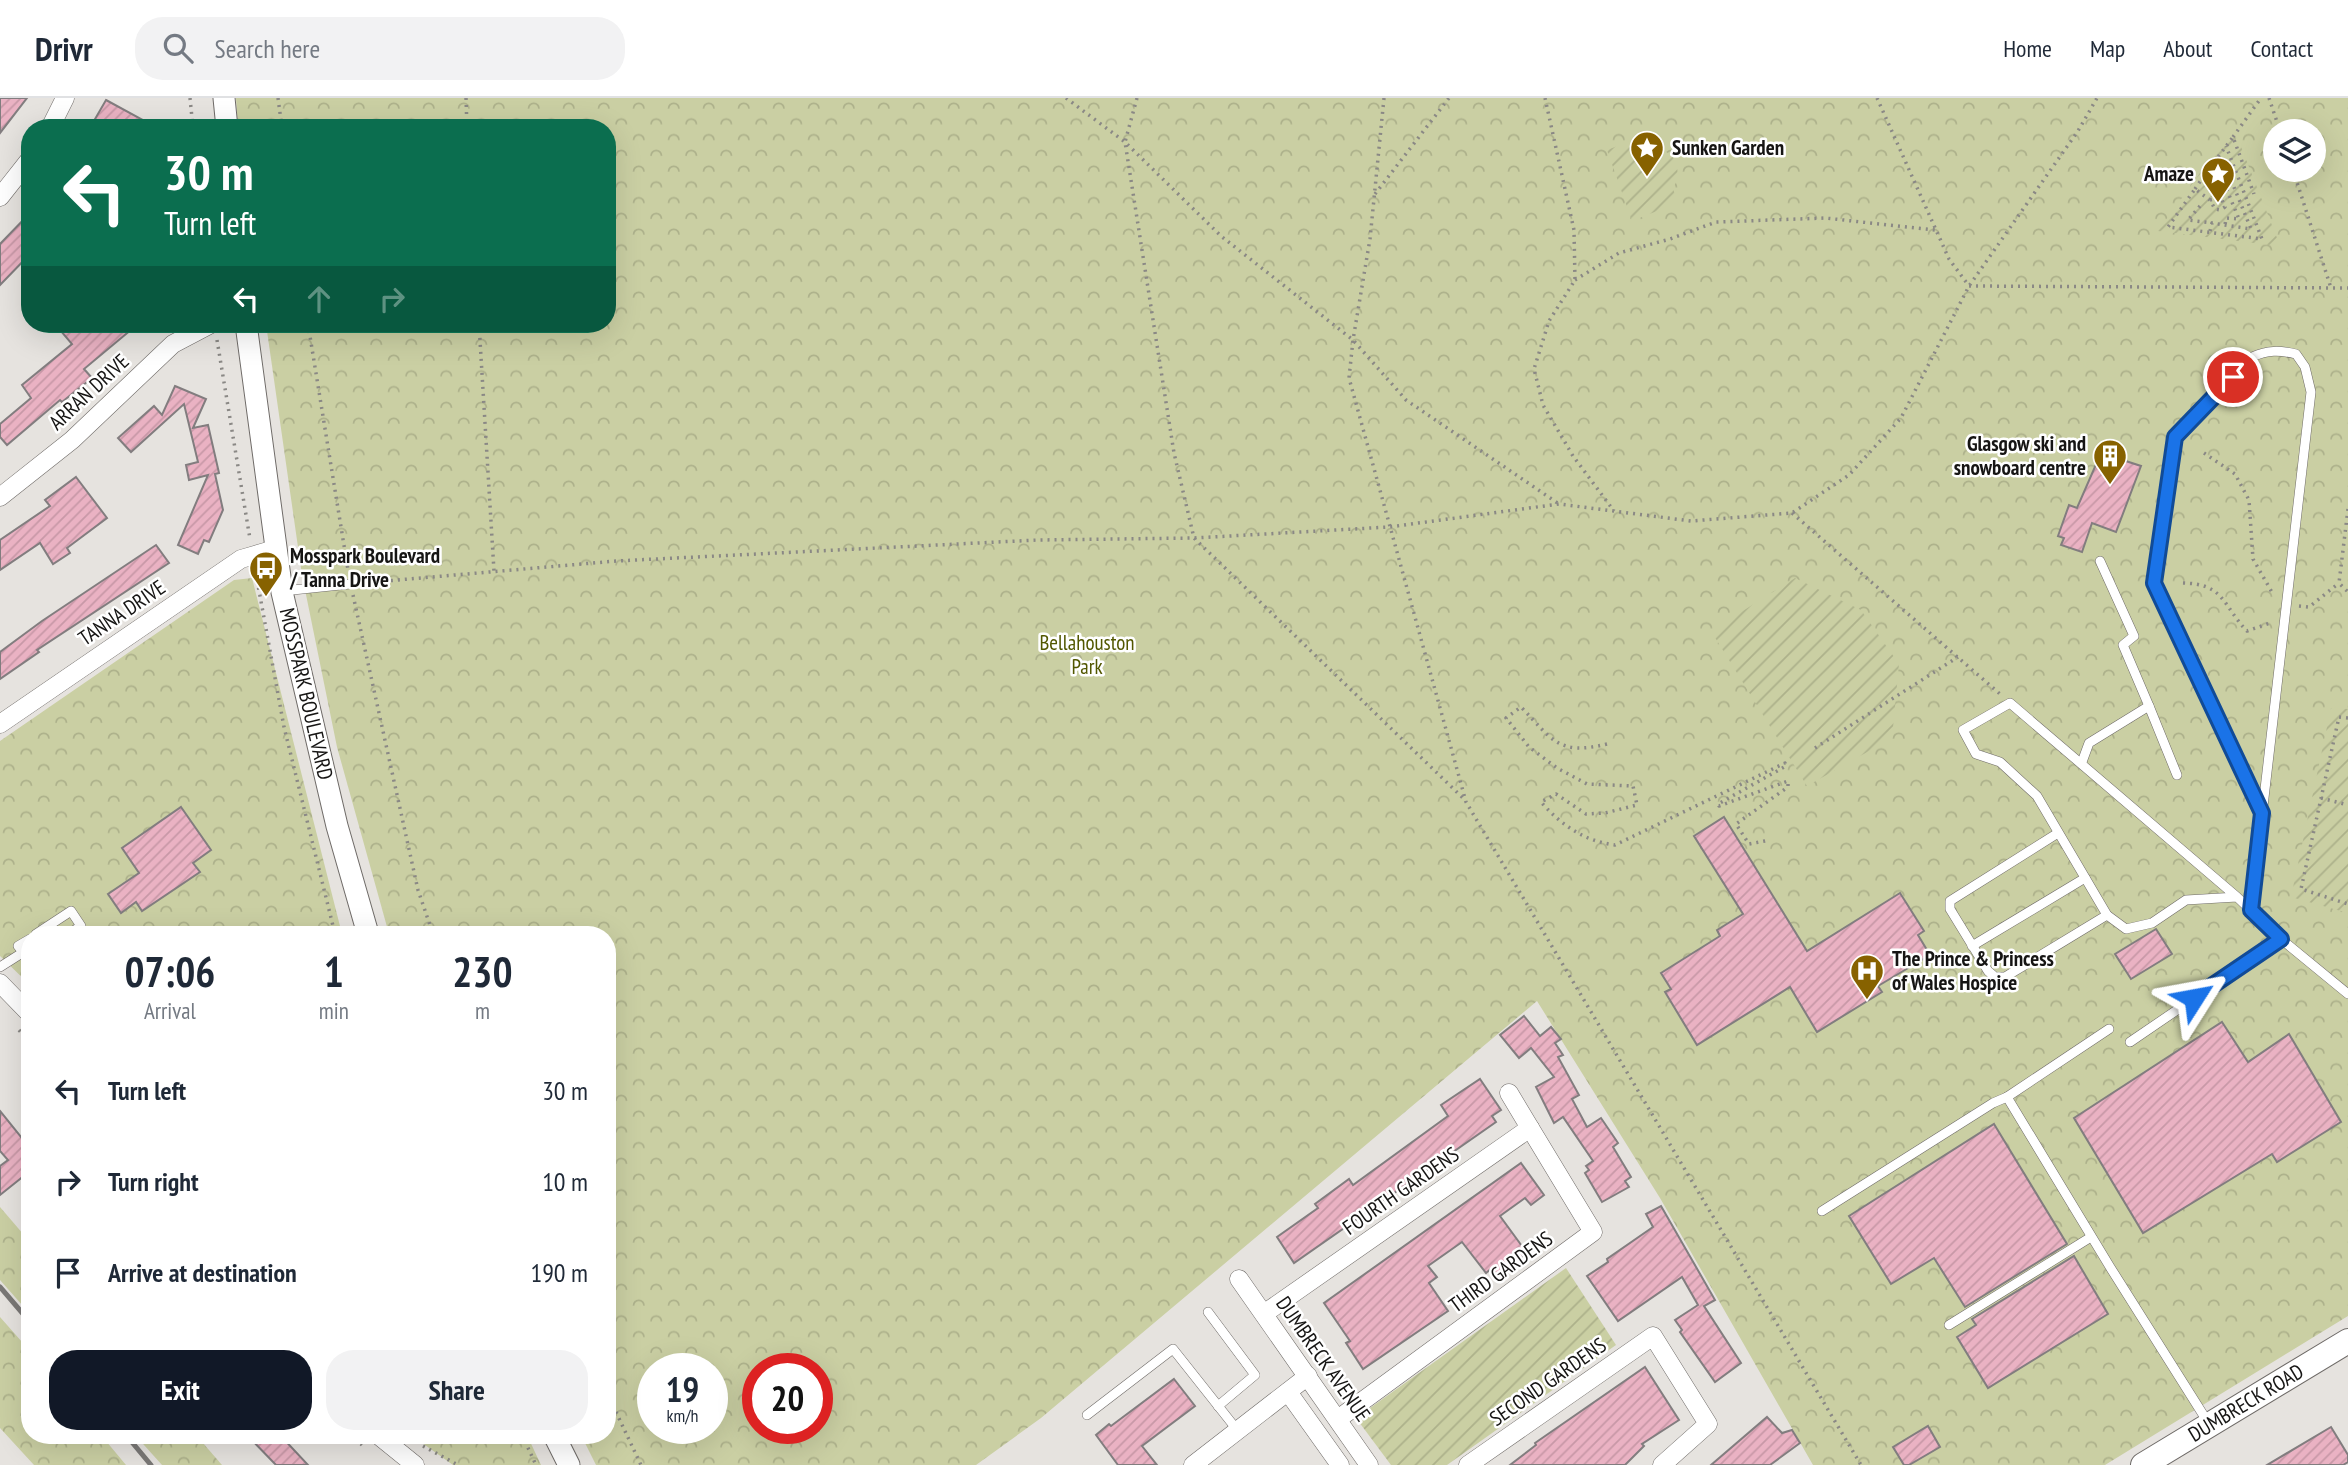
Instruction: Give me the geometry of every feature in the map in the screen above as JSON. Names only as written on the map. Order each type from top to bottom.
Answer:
[{"type":"main road","name":"DUMBRECK ROAD","points":[[2143,1465],[2348,1341]]},
{"type":"street","points":[[54,119],[65,98]]},
{"type":"street","points":[[223,98],[225,119]]},
{"type":"street","points":[[0,197],[21,170]]},
{"type":"street","name":"ARRAN DRIVE","points":[[0,497],[72,440],[173,344],[194,333]]},
{"type":"street","name":"MOSSPARK BOULEVARD","points":[[248,333],[282,592],[337,826],[366,926]]},
{"type":"street","name":"TANNA DRIVE","points":[[0,724],[241,559],[275,549]]},
{"type":"street","points":[[0,983],[21,1005]]},
{"type":"street","points":[[1509,1093],[1530,1128]]},
{"type":"street","name":"FOURTH GARDENS","points":[[1265,1313],[1530,1128]]},
{"type":"street","name":"THIRD GARDENS","points":[[1338,1419],[1593,1232],[1530,1128]]},
{"type":"street","name":"DUMBRECK AVENUE","points":[[1239,1279],[1369,1465]]},
{"type":"street","name":"SECOND GARDENS","points":[[1468,1465],[1653,1336],[1708,1424],[1662,1465]]},
{"type":"street","points":[[1193,1465],[1308,1376]]},
{"type":"street","points":[[1288,1392],[1340,1465]]},
{"type":"street","points":[[389,1444],[415,1465]]},
{"type":"street","points":[[558,1444],[569,1465]]},
{"type":"lane","points":[[2251,910],[2311,392],[2305,367],[2296,354],[2280,350],[2267,351],[2252,358],[2175,437],[2154,583],[2262,813]]},
{"type":"lane","points":[[2100,561],[2134,636],[2123,645],[2177,775]]},
{"type":"lane","points":[[282,592],[350,584]]},
{"type":"lane","points":[[2237,897],[2186,900],[2152,923],[2126,929],[2108,915],[2037,796],[2000,762],[1976,754],[1963,730],[2010,703],[2082,762],[2237,897],[2281,939],[2348,994]]},
{"type":"lane","points":[[2082,762],[2089,743],[2149,706]]},
{"type":"lane","points":[[2057,833],[1950,901],[1950,909],[1972,947],[1987,971],[1994,977],[2005,976],[2108,915]]},
{"type":"lane","points":[[1972,947],[2085,878]]},
{"type":"lane","points":[[48,926],[71,911],[81,926]]},
{"type":"lane","points":[[2130,1042],[2281,939]]},
{"type":"lane","points":[[0,967],[21,954]]},
{"type":"lane","points":[[1822,1211],[1993,1103],[2007,1097],[2109,1029]]},
{"type":"lane","points":[[2007,1097],[2209,1425]]},
{"type":"lane","points":[[1948,1325],[2091,1237]]},
{"type":"lane","points":[[1208,1312],[1255,1375],[1218,1406]]},
{"type":"lane","points":[[1087,1415],[1172,1349],[1238,1431]]},
{"type":"path","points":[[190,98],[192,119]]},
{"type":"path","points":[[278,98],[281,119]]},
{"type":"path","points":[[466,98],[467,119]]},
{"type":"path","points":[[1066,98],[1125,142],[1221,236],[1353,340],[1406,400],[1559,505]]},
{"type":"path","points":[[1137,98],[1125,142],[1174,453],[1194,538],[1466,802],[1861,1465]]},
{"type":"path","points":[[1384,98],[1370,239],[1349,378],[1466,802]]},
{"type":"path","points":[[1374,196],[1449,98]]},
{"type":"path","points":[[1545,98],[1574,230],[1575,279]]},
{"type":"path","points":[[1877,98],[1949,260],[1969,286]]},
{"type":"path","points":[[350,584],[616,561],[1038,540],[1194,538],[1389,527],[1559,505],[1691,521],[1792,513],[1849,475],[1901,418],[1969,286],[2078,131],[2097,98]]},
{"type":"path","points":[[2226,146],[2262,239],[2168,227],[2203,177],[2261,98]]},
{"type":"path","points":[[2269,98],[2276,119]]},
{"type":"path","points":[[2233,136],[2254,194]]},
{"type":"path","points":[[2200,206],[2188,219],[2251,229],[2225,165],[2211,183],[2203,177]]},
{"type":"path","points":[[2215,192],[2229,177]]},
{"type":"path","points":[[2297,182],[2331,288]]},
{"type":"path","points":[[2224,183],[2239,219],[2226,218],[2225,225]]},
{"type":"path","points":[[2195,190],[2210,200]]},
{"type":"path","points":[[1614,511],[1573,456],[1543,405],[1534,369],[1549,321],[1575,279],[1619,253],[1670,239],[1716,222],[1825,218],[1936,230]]},
{"type":"path","points":[[2210,232],[2212,223]]},
{"type":"path","points":[[1969,286],[2348,288]]},
{"type":"path","points":[[309,333],[350,584],[415,877],[430,926]]},
{"type":"path","points":[[480,333],[494,571]]},
{"type":"path","points":[[2204,453],[2235,474],[2249,500],[2252,559],[2285,604],[2309,607],[2339,583],[2348,509]]},
{"type":"path","points":[[1792,513],[2010,703]]},
{"type":"path","points":[[2183,583],[2204,584],[2222,597],[2236,621],[2247,631],[2268,625],[2285,604]]},
{"type":"path","points":[[2339,583],[2348,592]]},
{"type":"path","points":[[1815,748],[1959,657]]},
{"type":"path","points":[[1607,744],[1588,749],[1570,749],[1551,737],[1521,707],[1506,718],[1529,747],[1557,768],[1587,783],[1633,786],[1637,805],[1605,813],[1586,814],[1556,794],[1541,802],[1579,835],[1615,845],[1786,762],[1786,766],[1718,804],[1719,807],[1788,781],[1788,787],[1736,824],[1749,844],[1770,840]]},
{"type":"path","points":[[2348,718],[2339,717],[2301,889],[2348,904]]},
{"type":"path","points":[[2321,798],[2348,805]]},
{"type":"path","points":[[616,1412],[641,1465]]},
{"type":"path","points":[[526,1444],[536,1465]]},
{"type":"path","points":[[423,1445],[458,1465]]},
{"type":"green space","name":"Bellahouston Park","points":[[236,98],[2348,98],[2348,1316],[2105,1465],[1813,1465],[1660,1198],[1537,1001],[1041,1418],[976,1465],[596,1465],[586,1444],[616,1444],[616,926],[387,926],[337,747],[302,575],[267,333],[616,333],[616,119],[237,119]]},
{"type":"green space","name":"Sunken Garden","points":[[1652,133],[1659,151],[1674,159],[1678,171],[1673,188],[1677,203],[1632,221],[1607,150]]},
{"type":"green space","points":[[2229,133],[2238,139],[2279,243],[2270,245],[2158,231]]},
{"type":"green space","points":[[252,578],[340,926],[21,926],[21,976],[0,956],[0,741],[234,580]]},
{"type":"green space","points":[[1795,578],[1861,610],[1899,664],[1892,738],[1807,786],[1711,631]]},
{"type":"green space","points":[[2331,708],[2348,709],[2348,913],[2291,897]]},
{"type":"green space","points":[[0,1207],[21,1232],[21,1304],[0,1280]]},
{"type":"green space","points":[[1566,1268],[1616,1345],[1447,1465],[1391,1465],[1356,1418]]},
{"type":"green space","points":[[0,1317],[21,1341],[21,1444],[108,1444],[126,1465],[34,1465],[0,1428]]},
{"type":"green space","points":[[143,1444],[204,1444],[222,1465],[162,1465]]},
{"type":"green space","points":[[424,1444],[531,1444],[541,1465],[453,1465]]},
{"type":"building","points":[[0,98],[27,98],[0,133]]},
{"type":"building","points":[[106,100],[141,119],[95,119]]},
{"type":"building","points":[[21,222],[21,263],[0,285],[0,244]]},
{"type":"building","points":[[63,333],[127,333],[84,369],[92,378],[62,402],[60,400],[7,445],[0,437],[0,424],[31,398],[22,385],[72,344]]},
{"type":"building","points":[[175,386],[206,399],[193,428],[208,425],[219,473],[215,474],[223,510],[209,542],[204,540],[198,554],[178,545],[208,475],[189,480],[186,465],[198,462],[184,404],[131,452],[118,438],[154,406],[162,415]]},
{"type":"building","name":"Glasgow ski and snowboard centre","points":[[2101,453],[2141,466],[2116,532],[2092,523],[2082,552],[2061,545],[2064,538],[2058,536],[2069,505],[2077,508]]},
{"type":"building","points":[[76,477],[107,518],[67,548],[70,553],[53,564],[40,543],[0,570],[0,540],[50,506],[45,500]]},
{"type":"building","points":[[156,545],[169,563],[37,650],[39,652],[0,679],[0,652]]},
{"type":"building","points":[[181,807],[211,850],[193,863],[200,872],[142,911],[136,902],[121,913],[108,894],[139,873],[122,848]]},
{"type":"building","name":"The Prince & Princess of Wales Hospice","points":[[1724,817],[1807,951],[1900,893],[1924,931],[1918,935],[1930,955],[1878,986],[1882,992],[1817,1032],[1790,987],[1697,1045],[1665,992],[1671,989],[1661,973],[1720,936],[1717,930],[1743,914],[1694,836]]},
{"type":"building","points":[[2156,929],[2172,954],[2131,979],[2115,954]]},
{"type":"building","points":[[1524,1016],[1540,1036],[1551,1027],[1561,1039],[1555,1043],[1563,1055],[1558,1057],[1579,1095],[1572,1099],[1587,1127],[1601,1118],[1618,1143],[1613,1147],[1631,1177],[1625,1181],[1629,1187],[1602,1202],[1585,1173],[1589,1170],[1586,1166],[1593,1161],[1563,1117],[1554,1123],[1536,1087],[1554,1077],[1531,1048],[1519,1058],[1500,1035]]},
{"type":"building","points":[[2222,1022],[2248,1062],[2289,1034],[2341,1122],[2277,1162],[2272,1154],[2143,1233],[2074,1118]]},
{"type":"building","points":[[1480,1079],[1501,1110],[1492,1116],[1496,1122],[1294,1263],[1277,1237],[1318,1208],[1315,1204],[1349,1179],[1353,1185],[1448,1116],[1441,1105]]},
{"type":"building","points":[[0,1111],[21,1137],[21,1178],[0,1195],[0,1166],[8,1160],[0,1151]]},
{"type":"building","points":[[1994,1124],[2067,1244],[1965,1307],[1934,1258],[1891,1284],[1849,1216]]},
{"type":"building","points":[[1521,1163],[1544,1195],[1531,1205],[1525,1198],[1500,1216],[1527,1253],[1497,1275],[1492,1268],[1486,1273],[1462,1242],[1428,1266],[1437,1277],[1429,1283],[1448,1311],[1363,1369],[1346,1343],[1350,1341],[1324,1303]]},
{"type":"building","points":[[1661,1206],[1715,1300],[1704,1306],[1741,1363],[1715,1382],[1680,1332],[1682,1330],[1675,1320],[1698,1305],[1682,1277],[1618,1321],[1587,1276],[1653,1227],[1646,1214]]},
{"type":"building","points":[[2074,1256],[2108,1314],[1988,1388],[1957,1337],[1976,1325],[1972,1319]]},
{"type":"building","points":[[1645,1367],[1679,1420],[1642,1444],[1644,1446],[1625,1465],[1510,1465],[1536,1445],[1535,1443]]},
{"type":"building","points":[[1174,1379],[1195,1406],[1142,1446],[1157,1465],[1118,1465],[1096,1435]]},
{"type":"building","points":[[1767,1417],[1782,1433],[1792,1430],[1800,1443],[1770,1465],[1711,1465]]},
{"type":"building","points":[[1928,1426],[1940,1447],[1909,1465],[1904,1465],[1893,1447]]},
{"type":"building","points":[[2331,1427],[2348,1455],[2348,1462],[2343,1465],[2267,1465]]},
{"type":"building","points":[[256,1444],[288,1444],[308,1465],[276,1465]]},
{"type":"railway","points":[[0,1287],[21,1312]]},
{"type":"railway","points":[[134,1444],[151,1465]]},
{"type":"place","name":"Sunken Garden","points":[[1647,178]]},
{"type":"place","name":"Amaze","points":[[2218,204]]},
{"type":"place","name":"Glasgow ski and snowboard centre","points":[[2110,486]]},
{"type":"place","name":"Mosspark Boulevard / Tanna Drive","points":[[266,598]]},
{"type":"place","name":"The Prince & Princess of Wales Hospice","points":[[1867,1001]]},
{"type":"route","points":[[2194,998],[2281,939],[2251,910],[2262,813],[2154,583],[2175,437],[2233,377]]}]
